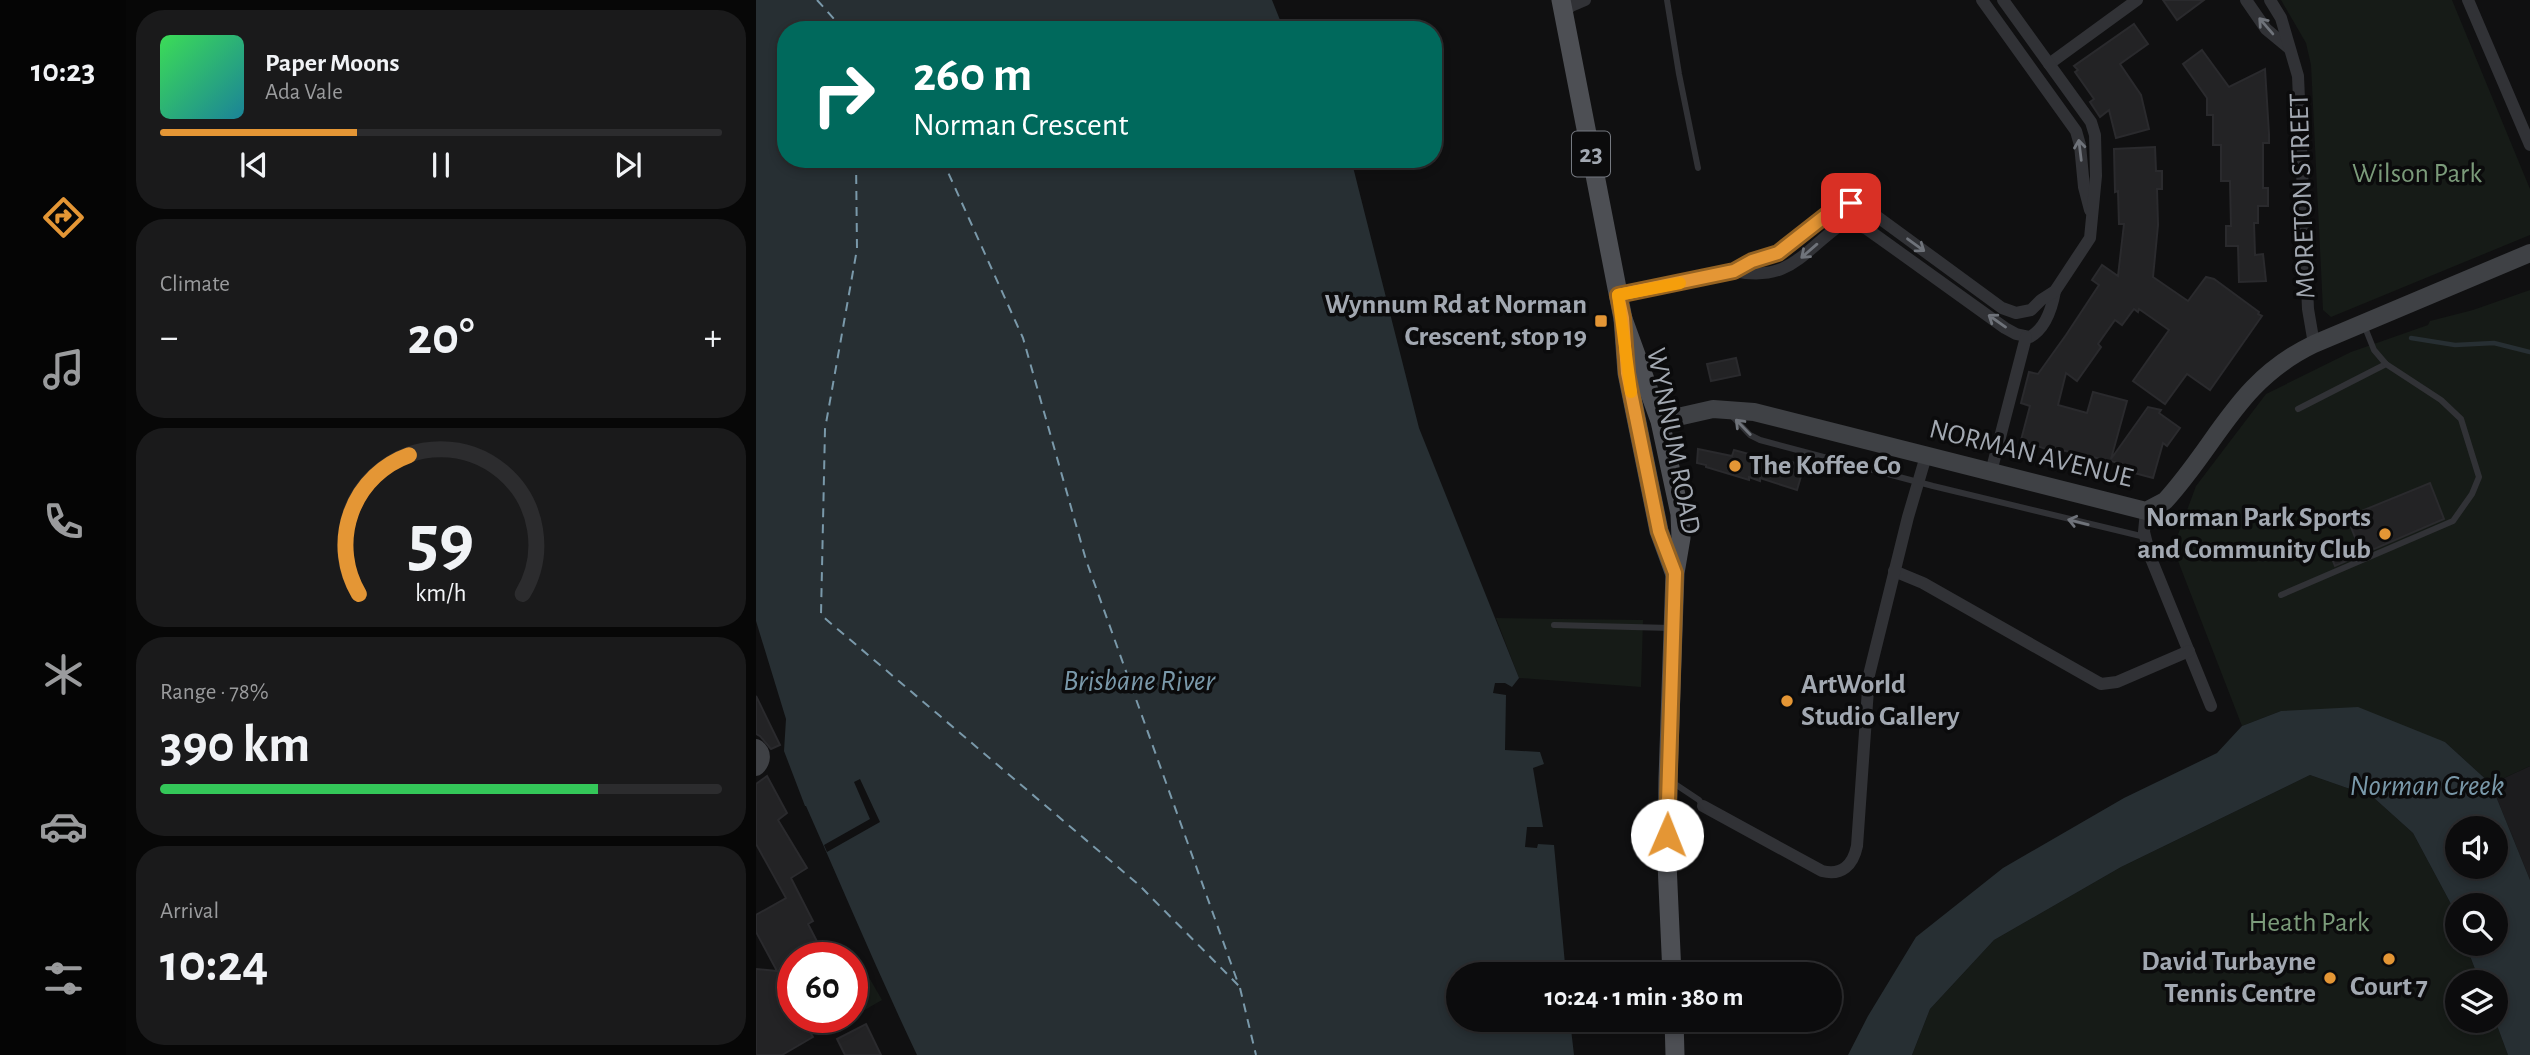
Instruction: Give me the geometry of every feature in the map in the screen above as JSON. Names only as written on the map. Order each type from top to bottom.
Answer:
[{"type":"main road","name":"WYNNUM ROAD","points":[[1562,7],[1623,318],[1660,421],[1680,514],[1681,538],[1675,573],[1668,779],[1667,863],[1671,962]]},
{"type":"main road","name":"WYNNUM ROAD","points":[[1623,318],[1626,363],[1659,531],[1675,573]]},
{"type":"main road","name":"NORMAN AVENUE","points":[[1638,425],[1660,421]]},
{"type":"main road","points":[[1674,1032],[1675,1055]]},
{"type":"street","points":[[1562,7],[1585,0]]},
{"type":"street","points":[[1982,0],[2076,131],[2084,187],[2092,217]]},
{"type":"street","points":[[1734,271],[1753,275],[1782,270],[1796,262],[1839,226],[1859,225],[2005,328],[2026,337],[2035,335],[2050,313],[2055,291],[2087,244],[2092,232],[2096,176],[2094,127],[2003,0]]},
{"type":"street","points":[[2049,64],[2137,0]]},
{"type":"street","points":[[2246,0],[2266,29],[2290,48]]},
{"type":"street","name":"MORETON STREET","points":[[2270,0],[2281,18],[2298,76],[2308,309],[2314,344]]},
{"type":"street","points":[[2468,0],[2530,145]]},
{"type":"street","points":[[1618,295],[1734,271],[1752,261],[1778,253],[1834,209],[1851,203],[1875,215],[2008,311],[2028,312],[2055,291]]},
{"type":"street","name":"NORMAN AVENUE","points":[[1660,421],[1700,411],[1726,409],[1763,414],[2146,511],[2162,504],[2172,493],[2231,413],[2260,380],[2282,361],[2314,344],[2530,253]]},
{"type":"street","points":[[1991,472],[2026,337]]},
{"type":"street","points":[[1703,806],[1822,871],[1839,872],[1852,863],[1857,846],[1869,674],[1926,456]]},
{"type":"street","points":[[2146,511],[2145,537],[2211,706]]},
{"type":"street","points":[[1894,571],[1923,583],[2101,684],[2118,682],[2189,651]]},
{"type":"street","points":[[756,748],[760,751],[761,759],[756,768]]},
{"type":"lane","points":[[1667,0],[1698,168]]},
{"type":"lane","points":[[2281,595],[2453,521],[2472,494],[2479,477],[2461,419],[2422,387],[2386,364],[2374,351],[2363,324]]},
{"type":"lane","points":[[2298,409],[2386,364]]},
{"type":"lane","name":"NORMAN AVENUE","points":[[1726,409],[1751,435],[1760,440],[1918,482],[2145,537]]},
{"type":"lane","points":[[1554,625],[1674,628]]},
{"type":"lane","points":[[1668,779],[1699,800],[1703,806]]},
{"type":"shaded area","points":[[2530,766],[2530,880],[2508,826],[2508,816],[2504,816],[2491,784]]},
{"type":"green space","name":"Wilson Park","points":[[2281,0],[2452,0],[2530,189],[2530,235],[2331,317],[2323,310],[2311,65],[2306,43]]},
{"type":"green space","points":[[2530,290],[2530,766],[2491,784],[2445,742],[2281,711],[2242,726],[2173,548],[2196,486],[2266,394],[2351,352],[2428,325],[2430,321],[2473,310]]},
{"type":"green space","points":[[1496,618],[1643,620],[1641,687],[1519,678]]},
{"type":"green space","name":"Heath Park","points":[[2310,775],[2373,797],[2413,833],[2445,893],[2445,956],[2470,956],[2475,970],[2445,970],[2445,1033],[2500,1033],[2508,1055],[1912,1055],[1930,1009],[1994,940],[2121,867]]},
{"type":"green space","points":[[868,976],[882,1000],[868,1008]]},
{"type":"water","name":"Brisbane River","points":[[756,0],[1272,0],[1280,21],[777,21],[777,168],[1353,168],[1419,428],[1519,678],[1512,687],[1505,683],[1495,683],[1493,693],[1506,695],[1505,750],[1540,752],[1544,764],[1533,768],[1543,827],[1527,827],[1525,847],[1554,845],[1565,962],[1446,962],[1446,1032],[1571,1032],[1574,1055],[917,1055],[805,806],[784,751],[786,719],[756,621]]},
{"type":"water","name":"Norman Creek","points":[[2358,707],[2445,742],[2491,784],[2504,816],[2445,816],[2445,879],[2508,879],[2508,826],[2530,880],[2530,1055],[2508,1055],[2500,1033],[2508,1033],[2508,970],[2475,970],[2470,956],[2508,956],[2508,893],[2445,893],[2413,833],[2373,797],[2310,775],[2121,867],[1994,940],[1930,1009],[1912,1055],[1848,1055],[1868,1016],[1916,937],[2003,868],[2124,798],[2217,753],[2242,726],[2281,711]]},
{"type":"pier","points":[[860,779],[880,822],[827,852],[824,845],[870,819],[854,782]]},
{"type":"building","points":[[2163,0],[2204,0],[2177,20]]},
{"type":"building","points":[[2134,24],[2148,44],[2120,64],[2141,95],[2149,129],[2116,138],[2109,110],[2100,117],[2090,102],[2094,99],[2075,72],[2078,70],[2074,66]]},
{"type":"building","points":[[2202,50],[2229,87],[2265,69],[2269,143],[2263,143],[2263,188],[2268,188],[2268,206],[2258,206],[2258,223],[2254,223],[2255,255],[2263,254],[2266,281],[2239,282],[2238,246],[2226,246],[2226,226],[2231,226],[2230,181],[2221,181],[2221,145],[2213,145],[2213,115],[2207,115],[2207,98],[2183,64]]},
{"type":"building","points":[[2155,147],[2156,171],[2162,171],[2162,189],[2157,189],[2158,225],[2153,277],[2188,301],[2206,277],[2214,279],[2262,316],[2210,390],[2187,374],[2165,404],[2133,381],[2169,330],[2139,309],[2138,312],[2134,309],[2122,325],[2115,320],[2098,344],[2101,347],[2077,381],[2066,373],[2058,405],[2087,413],[2093,392],[2127,401],[2111,459],[2148,407],[2161,410],[2159,413],[2180,428],[2167,446],[2163,443],[2153,478],[2123,470],[2124,464],[2052,448],[2051,451],[2021,440],[2030,406],[2021,403],[2029,372],[2038,374],[2066,335],[2099,285],[2092,280],[2102,265],[2118,276],[2124,224],[2119,224],[2114,149]]},
{"type":"building","points":[[1736,358],[1740,375],[1711,381],[1707,364]]},
{"type":"building","points":[[1698,449],[1732,456],[1734,450],[1785,464],[1786,460],[1804,466],[1797,490],[1760,478],[1760,481],[1749,477],[1749,480],[1706,467],[1697,463]]},
{"type":"building","name":"Norman Park Sports and Community Club","points":[[2430,483],[2444,519],[2335,566],[2331,556],[2358,545],[2347,517]]},
{"type":"building","points":[[756,696],[780,745],[771,749],[756,734]]},
{"type":"building","points":[[767,776],[787,813],[778,820],[807,868],[791,878],[813,921],[808,924],[817,942],[777,942],[777,971],[756,932],[756,915],[786,898],[756,844],[756,784]]},
{"type":"building","points":[[756,969],[777,971],[777,1033],[811,1033],[813,1037],[782,1055],[756,1055]]},
{"type":"building","points":[[868,1028],[881,1055],[845,1055],[837,1039],[849,1033],[868,1033]]},
{"type":"waterway","points":[[2411,338],[2455,345],[2494,343],[2530,352]]},
{"type":"ferry route","points":[[817,0],[836,21]]},
{"type":"ferry route","points":[[856,168],[857,249],[825,429],[821,615],[1139,885],[1239,986]]},
{"type":"ferry route","points":[[946,168],[1023,338],[1086,560],[1238,983]]},
{"type":"ferry route","points":[[1240,988],[1256,1055]]},
{"type":"slow traffic","points":[[1631,392],[1618,295],[1680,283]]},
{"type":"place","name":"Wynnum Rd at Norman Crescent, stop 19","points":[[1601,321]]},
{"type":"place","name":"The Koffee Co","points":[[1735,466]]},
{"type":"place","name":"Norman Park Sports and Community Club","points":[[2385,534]]},
{"type":"place","name":"ArtWorld Studio Gallery","points":[[1787,701]]},
{"type":"place","name":"Court 7","points":[[2389,959]]},
{"type":"place","name":"David Turbayne Tennis Centre","points":[[2330,978]]},
{"type":"route","points":[[1667,835],[1675,573],[1659,531],[1627,373],[1623,318],[1618,295],[1734,271],[1752,261],[1772,256],[1834,209],[1851,203]]}]
